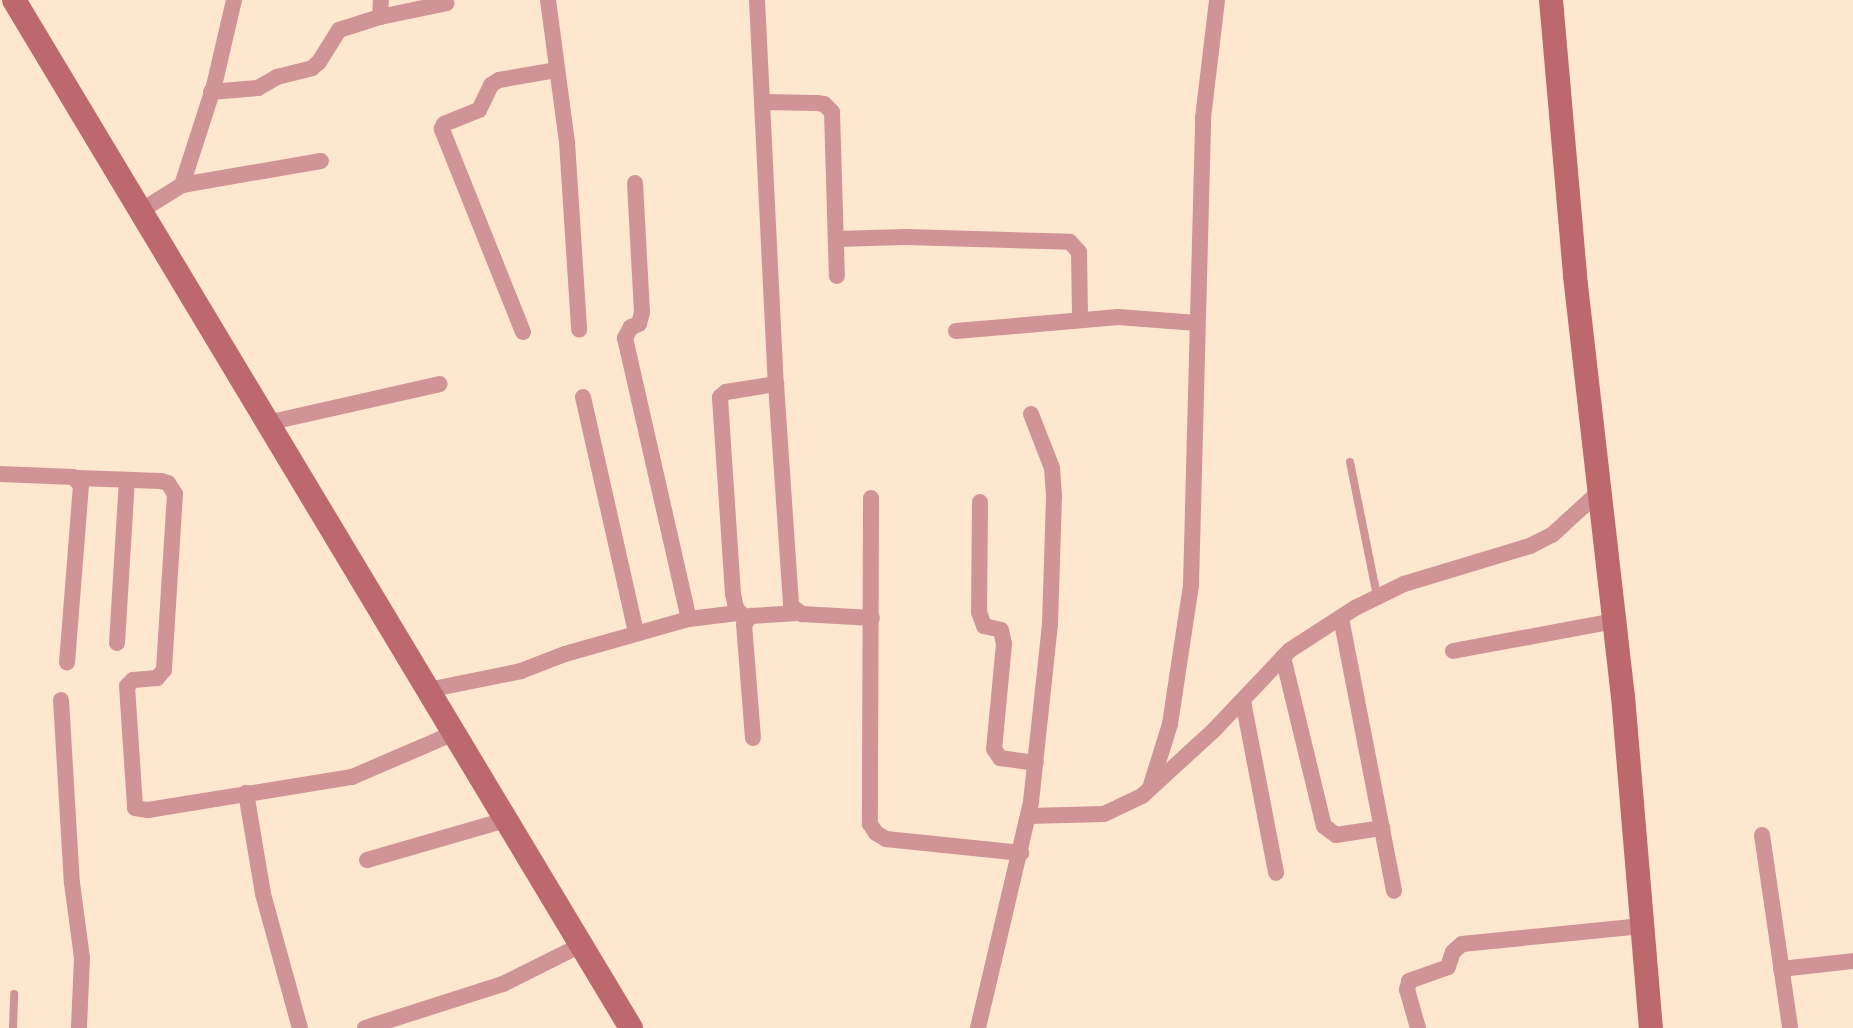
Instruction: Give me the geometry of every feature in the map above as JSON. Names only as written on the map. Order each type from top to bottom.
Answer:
[{"type":"main road","points":[[14,0],[631,1028]]},
{"type":"main road","points":[[1551,0],[1575,276],[1615,621],[1651,1028]]},
{"type":"street","points":[[182,185],[211,92],[234,0]]},
{"type":"street","points":[[548,0],[574,219],[579,330]]},
{"type":"street","points":[[757,0],[776,384],[791,606],[798,613]]},
{"type":"street","points":[[1150,788],[1170,724],[1191,585],[1203,118],[1217,0]]},
{"type":"street","points":[[211,92],[258,88],[277,77],[312,68],[339,30],[380,8],[447,3]]},
{"type":"street","points":[[523,332],[442,129],[444,124],[479,110],[491,85],[499,80],[557,70]]},
{"type":"street","points":[[763,102],[824,104],[832,112],[837,276]]},
{"type":"street","points":[[142,210],[182,185],[321,161]]},
{"type":"street","points":[[635,183],[642,312],[639,324],[631,327],[625,338],[689,619]]},
{"type":"street","points":[[836,239],[906,237],[1070,242],[1079,252],[1080,319]]},
{"type":"street","points":[[956,331],[1118,317],[1197,323]]},
{"type":"street","points":[[267,423],[440,384]]},
{"type":"street","points":[[753,738],[744,624],[733,594],[720,397],[726,392],[776,384]]},
{"type":"street","points":[[583,397],[636,633]]},
{"type":"street","points":[[981,1023],[1029,816],[1050,624],[1052,468],[1031,414]]},
{"type":"street","points":[[0,474],[168,483],[175,494],[164,670],[157,678],[133,680],[127,686],[132,802],[139,811],[352,777],[454,733]]},
{"type":"street","points":[[67,662],[81,485],[78,478]]},
{"type":"street","points":[[117,643],[127,480]]},
{"type":"street","points":[[1029,816],[1104,814],[1150,788],[1243,701],[1283,657],[1341,618],[1404,584],[1530,546],[1569,522],[1600,491]]},
{"type":"street","points":[[871,498],[868,806],[876,833],[886,839],[1021,853]]},
{"type":"street","points":[[980,502],[979,612],[984,626],[1001,630],[1004,644],[994,749],[1000,758],[1036,763]]},
{"type":"street","points":[[428,690],[521,671],[689,619],[798,613],[872,618]]},
{"type":"street","points":[[1341,618],[1394,891]]},
{"type":"street","points":[[1453,651],[1615,621]]},
{"type":"street","points":[[1283,657],[1324,826],[1336,835],[1382,828]]},
{"type":"street","points":[[61,700],[72,883],[82,958],[79,1028]]},
{"type":"street","points":[[1243,701],[1276,873]]},
{"type":"street","points":[[246,793],[263,894],[300,1028]]},
{"type":"street","points":[[367,860],[506,820]]},
{"type":"street","points":[[1762,835],[1790,1028]]},
{"type":"street","points":[[1418,1028],[1407,990],[1409,981],[1448,967],[1453,952],[1462,944],[1642,926]]},
{"type":"street","points":[[365,1028],[503,984],[581,945]]},
{"type":"street","points":[[1781,969],[1853,961]]},
{"type":"lane","points":[[1350,462],[1377,596]]},
{"type":"lane","points":[[13,1028],[14,994]]}]
